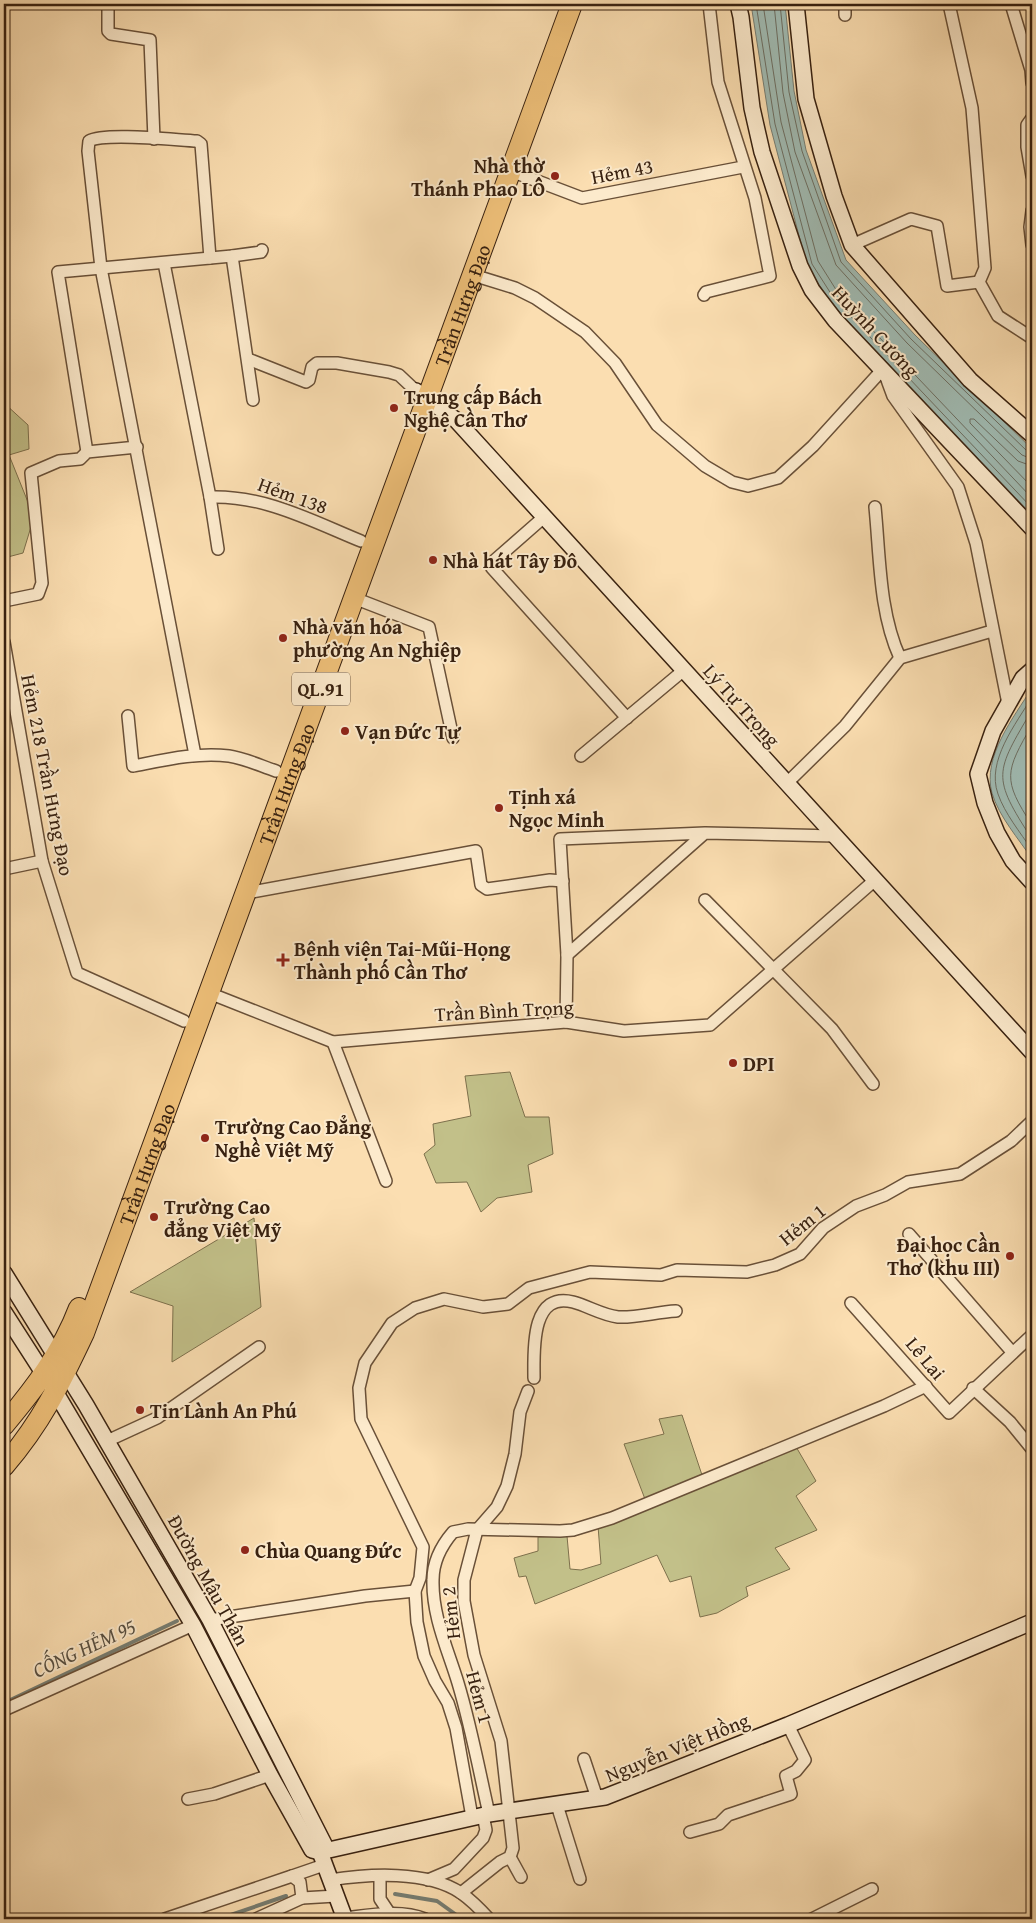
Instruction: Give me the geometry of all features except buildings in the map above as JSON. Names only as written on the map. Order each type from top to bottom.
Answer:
[{"type":"highway","name":"Trần Hưng Đạo","points":[[44,1375],[60,1365],[84,1333],[354,598],[422,395],[558,4]]},
{"type":"highway","name":"Trần Hưng Đạo","points":[[56,1393],[60,1365],[72,1328],[361,542],[473,275],[572,4]]},
{"type":"highway","name":"QL.91","points":[[4,1426],[44,1375]]},
{"type":"highway","name":"QL.91","points":[[4,1466],[29,1437],[56,1393]]},
{"type":"street","points":[[108,4],[107,28],[111,34],[150,40],[154,139]]},
{"type":"street","points":[[704,295],[706,292],[770,276],[755,198],[743,167],[718,82],[709,4]]},
{"type":"street","name":"Huỳnh Cương","points":[[738,4],[752,108],[762,152],[800,266],[812,290],[835,320],[1032,528]]},
{"type":"street","name":"Huỳnh Cương","points":[[796,4],[806,99],[834,196],[852,245],[970,380],[1032,435]]},
{"type":"street","points":[[949,4],[972,108],[985,268],[978,282]]},
{"type":"street","points":[[1011,4],[1031,70],[1032,83]]},
{"type":"street","points":[[1032,118],[1027,125],[1027,147],[1032,176]]},
{"type":"street","points":[[195,755],[101,268],[88,150],[89,141],[99,138],[154,139],[196,141],[200,144],[210,258]]},
{"type":"street","name":"Hẻm 43","points":[[511,171],[582,198],[743,167]]},
{"type":"street","points":[[1032,211],[1030,227],[1032,245]]},
{"type":"street","points":[[852,245],[911,219],[937,226],[946,286],[978,282]]},
{"type":"street","points":[[87,452],[58,272],[232,256],[261,252],[262,250]]},
{"type":"street","points":[[232,256],[253,400]]},
{"type":"street","points":[[164,263],[210,497],[218,549]]},
{"type":"street","points":[[473,275],[515,288],[535,298],[585,332],[615,363],[657,425],[705,466],[732,482],[748,486],[778,478],[813,446],[883,369],[893,396],[958,487],[978,552],[986,588],[992,632],[1008,704]]},
{"type":"street","points":[[978,282],[998,316],[1032,338]]},
{"type":"street","points":[[248,359],[306,382],[309,380],[312,367],[317,363],[365,367],[399,375],[422,395]]},
{"type":"street","name":"Lý Tự Trọng","points":[[422,395],[456,420],[1032,1052]]},
{"type":"street","points":[[4,601],[31,597],[38,594],[42,583],[31,473],[59,461],[80,459],[87,452],[137,447]]},
{"type":"street","name":"Hẻm 138","points":[[210,497],[252,499],[301,516],[361,542]]},
{"type":"street","points":[[875,507],[886,618],[891,638],[900,658]]},
{"type":"street","points":[[544,517],[495,560],[492,568],[627,718]]},
{"type":"street","points":[[354,598],[429,627],[453,738]]},
{"type":"street","points":[[786,783],[845,726],[900,658],[992,632]]},
{"type":"street","name":"Hẻm 218 Trần Hưng Đạo","points":[[4,642],[42,861],[77,973],[184,1021]]},
{"type":"street","points":[[581,756],[684,670]]},
{"type":"street","points":[[1032,670],[1023,678],[990,737],[978,774],[985,802],[997,833],[1014,861],[1032,882]]},
{"type":"street","points":[[128,716],[133,766],[195,755],[230,756],[276,771]]},
{"type":"street","points":[[567,955],[705,833]]},
{"type":"street","points":[[566,1022],[567,955],[560,839],[705,833],[835,836]]},
{"type":"street","points":[[246,892],[476,850],[481,885],[487,889],[550,880],[563,881]]},
{"type":"street","points":[[4,869],[42,861]]},
{"type":"street","name":"Trần Bình Trọng","points":[[209,993],[333,1042],[566,1022],[624,1031],[710,1025],[875,880]]},
{"type":"street","points":[[705,900],[832,1029],[873,1084]]},
{"type":"street","points":[[333,1042],[386,1181]]},
{"type":"street","name":"Hẻm 1","points":[[481,1815],[454,1718],[424,1656],[417,1622],[415,1591],[420,1578],[423,1547],[360,1418],[359,1388],[365,1363],[392,1323],[415,1308],[444,1299],[482,1307],[508,1304],[529,1288],[590,1272],[661,1275],[677,1270],[747,1272],[775,1266],[800,1254],[823,1228],[856,1206],[884,1195],[908,1182],[960,1174],[985,1160],[1011,1141],[1032,1121]]},
{"type":"street","points":[[909,1234],[1012,1352]]},
{"type":"street","name":"Đường Mậu Thân","points":[[4,1273],[107,1441],[210,1620],[324,1844],[319,1856]]},
{"type":"street","points":[[534,1378],[537,1322],[542,1313],[557,1303],[573,1302],[616,1316],[676,1311]]},
{"type":"street","name":"Lê Lai","points":[[851,1303],[949,1413],[973,1388],[1032,1335]]},
{"type":"street","name":"Đường Mậu Thân","points":[[4,1312],[56,1393],[193,1625],[270,1775],[319,1856],[344,1919]]},
{"type":"street","points":[[107,1441],[157,1418],[259,1347]]},
{"type":"street","name":"Hẻm 1","points":[[481,1815],[468,1718],[439,1628],[432,1581],[437,1556],[447,1539],[459,1529],[560,1531],[573,1530],[612,1518],[884,1406],[926,1386]]},
{"type":"street","name":"Lê Lai","points":[[973,1388],[1010,1422],[1032,1449]]},
{"type":"street","name":"Hẻm 2","points":[[510,1857],[513,1848],[501,1741],[474,1655],[464,1601],[464,1580],[477,1530],[497,1507],[507,1486],[515,1454],[520,1412],[528,1391]]},
{"type":"street","points":[[4,1710],[193,1625],[210,1620],[365,1596],[415,1591]]},
{"type":"street","name":"Nguyễn Việt Hồng","points":[[319,1856],[481,1815],[597,1798],[788,1725],[1032,1622]]},
{"type":"street","points":[[690,1832],[719,1824],[728,1815],[790,1794],[786,1776],[796,1771],[805,1760],[788,1725]]},
{"type":"street","points":[[584,1759],[597,1798]]},
{"type":"street","points":[[188,1799],[214,1794],[270,1775]]},
{"type":"street","points":[[557,1805],[580,1879]]},
{"type":"street","points":[[428,1880],[454,1869],[483,1838],[486,1830],[481,1815]]},
{"type":"street","points":[[165,1919],[292,1876],[319,1856]]},
{"type":"street","points":[[461,1893],[500,1862],[510,1857],[521,1877]]},
{"type":"street","points":[[292,1876],[300,1882],[302,1898]]},
{"type":"street","points":[[330,1880],[356,1876],[428,1880],[461,1893],[489,1919]]},
{"type":"street","points":[[380,1876],[380,1899],[390,1914]]},
{"type":"street","points":[[812,1919],[872,1889]]},
{"type":"street","points":[[256,1919],[302,1898],[336,1896]]},
{"type":"street","points":[[344,1919],[390,1914],[417,1916],[425,1919]]},
{"type":"shaded area","points":[[4,403],[28,425],[29,449],[9,455],[34,517],[23,553],[4,558]]},
{"type":"shaded area","points":[[510,1072],[525,1117],[549,1117],[553,1154],[528,1165],[532,1192],[497,1198],[481,1212],[467,1182],[436,1183],[424,1154],[435,1145],[433,1124],[471,1116],[465,1076]]},
{"type":"shaded area","points":[[254,1218],[261,1307],[172,1362],[173,1306],[130,1292]]},
{"type":"shaded area","points":[[682,1415],[703,1478],[795,1445],[816,1481],[796,1496],[817,1530],[775,1548],[790,1569],[746,1587],[748,1596],[717,1613],[700,1617],[691,1576],[670,1582],[657,1555],[535,1604],[526,1576],[519,1577],[514,1558],[538,1551],[538,1537],[567,1536],[570,1569],[581,1570],[601,1564],[598,1526],[648,1507],[624,1444],[664,1434],[659,1419]]},
{"type":"water","points":[[751,4],[785,4],[794,91],[806,150],[846,260],[915,335],[1032,449],[1032,515],[831,303],[807,266],[770,125]]},
{"type":"water","points":[[1032,688],[1032,859],[999,811],[992,793],[990,779],[992,765],[1002,738]]},
{"type":"waterway","name":"CỐNG HẺM 95","points":[[4,1703],[177,1621]]},
{"type":"waterway","points":[[395,1894],[437,1901],[462,1919]]},
{"type":"waterway","points":[[219,1919],[286,1896]]},
{"type":"place","name":"Nhà thờ Thánh Phao LÔ","points":[[555,176]]},
{"type":"place","name":"Trung cấp Bách Nghệ Cần Thơ","points":[[394,408]]},
{"type":"place","name":"Nhà hát Tây Đô","points":[[433,560]]},
{"type":"place","name":"Nhà văn hóa phường An Nghiệp","points":[[283,638]]},
{"type":"place","name":"Vạn Đức Tự","points":[[345,731]]},
{"type":"place","name":"Tịnh xá Ngọc Minh","points":[[499,808]]},
{"type":"place","name":"Bệnh viện Tai-Mũi-Họng Thành phố Cần Thơ","points":[[283,960]]},
{"type":"place","name":"DPI","points":[[733,1063]]},
{"type":"place","name":"Trường Cao Đẳng Nghề Việt Mỹ","points":[[205,1138]]},
{"type":"place","name":"Trường Cao đẳng Việt Mỹ","points":[[154,1217]]},
{"type":"place","name":"Đại học Cần Thơ (khu III)","points":[[1010,1256]]},
{"type":"place","name":"Tin Lành An Phú","points":[[140,1410]]},
{"type":"place","name":"Chùa Quang Đức","points":[[245,1550]]}]
